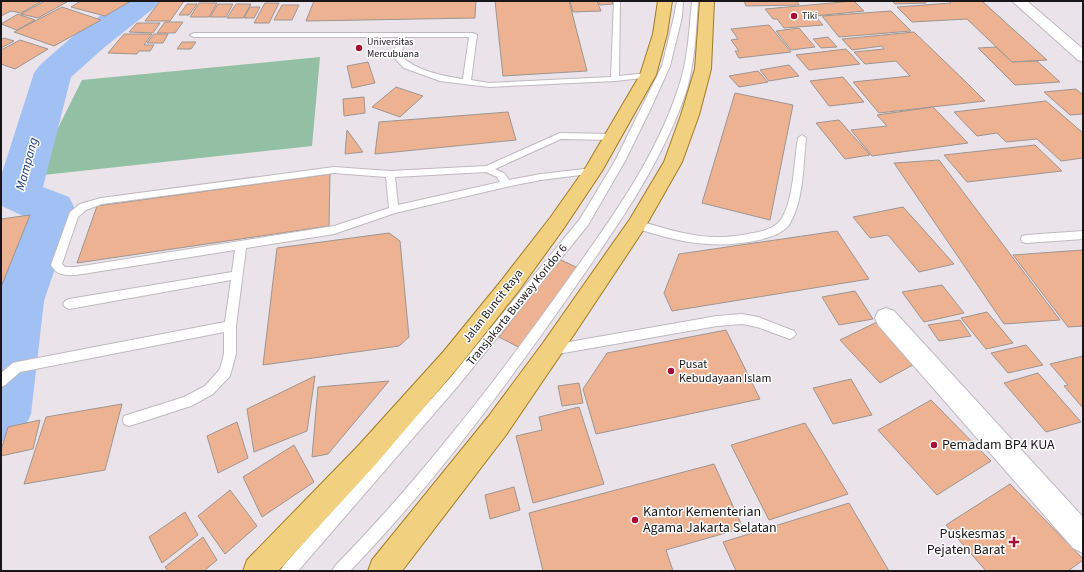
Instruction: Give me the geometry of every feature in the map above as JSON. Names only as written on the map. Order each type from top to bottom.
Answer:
[{"type":"main road","name":"Jalan Buncit Raya","points":[[258,571],[367,456],[452,358],[509,287],[593,171],[648,74],[660,34],[665,1]]},
{"type":"main road","points":[[383,571],[496,426],[551,350],[637,224],[673,162],[690,114],[703,69],[707,1]]},
{"type":"street","points":[[1019,1],[1083,57]]},
{"type":"street","points":[[886,318],[1083,538]]},
{"type":"lane","points":[[615,79],[617,1]]},
{"type":"lane","name":"Transjakarta Busway Koridor 6","points":[[288,571],[454,382],[584,222],[620,161],[663,73],[676,24],[680,1]]},
{"type":"lane","points":[[340,571],[362,550],[441,459],[520,357],[608,230],[648,167],[678,101],[689,64],[695,1]]},
{"type":"lane","points":[[194,35],[473,35],[467,81]]},
{"type":"lane","points":[[402,35],[397,57],[407,66],[443,79],[489,85],[615,79],[648,74]]},
{"type":"lane","points":[[593,171],[541,177],[506,184],[394,210],[334,230],[76,271],[62,271],[56,265],[74,215],[83,207],[101,201],[334,170],[390,174],[487,169],[560,136],[613,137]]},
{"type":"lane","points":[[637,224],[677,236],[709,242],[742,240],[767,234],[777,229],[785,222],[792,210],[802,138]]},
{"type":"lane","points":[[487,169],[501,175],[506,184]]},
{"type":"lane","points":[[390,174],[394,210]]},
{"type":"lane","points":[[1026,239],[1083,235]]},
{"type":"lane","points":[[129,420],[187,402],[209,390],[226,372],[230,354],[230,326],[241,244]]},
{"type":"lane","points":[[69,304],[237,275]]},
{"type":"lane","points":[[551,350],[716,321],[742,319],[758,322],[790,334]]},
{"type":"lane","points":[[1,382],[17,367],[230,326]]},
{"type":"green space","points":[[320,57],[312,146],[34,176],[82,80]]},
{"type":"building","points":[[1,1],[42,1],[21,13],[11,11],[1,16]]},
{"type":"building","points":[[45,1],[67,2],[38,18],[21,14]]},
{"type":"building","points":[[81,1],[131,1],[105,16],[71,7]]},
{"type":"building","points":[[160,1],[184,1],[170,21],[145,21]]},
{"type":"building","points":[[314,1],[476,1],[475,18],[306,21]]},
{"type":"building","points":[[495,1],[569,1],[587,71],[503,76]]},
{"type":"building","points":[[570,1],[597,1],[601,11],[573,12]]},
{"type":"building","points":[[598,1],[612,1],[613,4],[600,5]]},
{"type":"building","points":[[744,1],[797,1],[799,5],[746,6]]},
{"type":"building","points":[[854,1],[864,11],[815,16],[823,25],[784,28],[777,19],[773,19],[765,9]]},
{"type":"building","points":[[892,1],[925,1],[926,3],[895,4]]},
{"type":"building","points":[[949,1],[982,1],[1047,60],[1012,62],[967,19],[912,22],[897,7],[951,3]]},
{"type":"building","points":[[199,3],[217,3],[209,17],[190,17]]},
{"type":"building","points":[[265,3],[279,3],[269,23],[254,23]]},
{"type":"building","points":[[187,4],[197,4],[189,15],[179,15]]},
{"type":"building","points":[[218,4],[233,4],[226,17],[210,17]]},
{"type":"building","points":[[236,4],[251,4],[243,18],[227,18]]},
{"type":"building","points":[[282,5],[299,5],[292,20],[274,20]]},
{"type":"building","points":[[62,7],[101,20],[54,46],[14,32]]},
{"type":"building","points":[[250,7],[260,7],[254,18],[244,18]]},
{"type":"building","points":[[891,11],[911,31],[839,37],[822,16]]},
{"type":"building","points":[[18,14],[35,20],[17,30],[1,24]]},
{"type":"building","points":[[165,22],[183,22],[175,33],[157,33]]},
{"type":"building","points":[[137,23],[160,23],[153,33],[129,32]]},
{"type":"building","points":[[769,25],[791,52],[739,58],[735,51],[739,51],[731,40],[738,39],[731,29]]},
{"type":"building","points":[[799,28],[815,47],[791,50],[776,31]]},
{"type":"building","points":[[914,32],[985,101],[879,113],[853,82],[910,76],[896,61],[865,64],[854,52],[884,49],[882,46],[852,50],[842,39]]},
{"type":"building","points":[[124,34],[152,34],[144,45],[154,45],[150,51],[139,51],[137,54],[108,53]]},
{"type":"building","points":[[154,34],[168,34],[163,43],[147,43]]},
{"type":"building","points":[[828,37],[837,47],[821,48],[813,39]]},
{"type":"building","points":[[4,38],[14,41],[1,48],[1,39]]},
{"type":"building","points":[[20,40],[48,49],[15,69],[1,64],[1,50]]},
{"type":"building","points":[[182,42],[196,42],[191,49],[177,49]]},
{"type":"building","points":[[996,47],[1012,62],[1037,61],[1060,82],[1015,85],[978,48]]},
{"type":"building","points":[[846,49],[860,64],[809,70],[796,55]]},
{"type":"building","points":[[368,62],[375,83],[352,88],[347,66]]},
{"type":"building","points":[[789,65],[799,76],[769,81],[760,70]]},
{"type":"building","points":[[758,71],[768,82],[739,87],[729,76]]},
{"type":"building","points":[[843,77],[864,102],[829,106],[810,81]]},
{"type":"building","points":[[396,87],[423,96],[400,117],[372,107]]},
{"type":"building","points":[[1076,89],[1083,95],[1083,114],[1070,115],[1044,92]]},
{"type":"building","points":[[735,93],[793,105],[770,220],[702,203]]},
{"type":"building","points":[[364,97],[365,113],[344,116],[343,99]]},
{"type":"building","points":[[1046,101],[1083,133],[1083,158],[1061,161],[1037,139],[1006,142],[997,133],[977,136],[954,112]]},
{"type":"building","points":[[933,107],[968,143],[872,156],[851,130],[887,126],[877,115]]},
{"type":"building","points":[[508,112],[516,140],[375,154],[379,122]]},
{"type":"building","points":[[839,120],[870,155],[845,159],[816,123]]},
{"type":"building","points":[[347,130],[363,152],[345,154]]},
{"type":"building","points":[[1035,145],[1062,171],[967,182],[944,155]]},
{"type":"building","points":[[939,160],[1060,320],[1004,324],[894,163]]},
{"type":"building","points":[[330,174],[329,226],[77,263],[97,206]]},
{"type":"building","points":[[903,207],[954,264],[919,272],[888,235],[870,238],[853,217]]},
{"type":"building","points":[[30,215],[1,287],[1,219]]},
{"type":"building","points":[[837,231],[869,279],[672,311],[664,293],[679,254]]},
{"type":"building","points":[[389,233],[400,241],[409,337],[399,346],[263,365],[277,248]]},
{"type":"building","points":[[1083,250],[1083,326],[1068,327],[1013,255]]},
{"type":"building","points":[[559,259],[578,268],[520,348],[499,337]]},
{"type":"building","points":[[942,285],[964,313],[924,322],[902,292]]},
{"type":"building","points":[[855,291],[873,319],[839,325],[822,297]]},
{"type":"building","points":[[987,312],[1013,343],[986,349],[961,318]]},
{"type":"building","points":[[960,320],[971,336],[939,341],[928,325]]},
{"type":"building","points":[[879,321],[920,361],[880,383],[840,340]]},
{"type":"building","name":"Pusat Kebudayaan Islam","points":[[726,330],[760,399],[596,434],[583,389],[607,353]]},
{"type":"building","points":[[1026,345],[1043,365],[1008,373],[991,353]]},
{"type":"building","points":[[1083,356],[1083,408],[1064,386],[1068,385],[1050,364]]},
{"type":"building","points":[[1038,373],[1081,422],[1046,432],[1004,383]]},
{"type":"building","points":[[315,376],[307,431],[254,452],[247,409]]},
{"type":"building","points":[[851,379],[872,415],[833,424],[813,388]]},
{"type":"building","points":[[389,381],[328,454],[312,457],[318,387]]},
{"type":"building","points":[[579,383],[583,403],[562,406],[558,386]]},
{"type":"building","name":"Pemadam BP4 KUA","points":[[931,400],[991,461],[937,495],[878,430]]},
{"type":"building","points":[[122,404],[105,470],[24,484],[46,417]]},
{"type":"building","points":[[579,407],[604,484],[533,503],[516,436],[542,430],[539,417]]},
{"type":"building","points":[[40,420],[33,449],[1,456],[1,450],[8,427]]},
{"type":"building","points":[[237,422],[248,458],[218,473],[207,436]]},
{"type":"building","points":[[805,423],[848,494],[769,520],[731,445]]},
{"type":"building","points":[[294,445],[314,482],[262,517],[243,477]]},
{"type":"building","name":"Kantor Kementerian Agama Jakarta Selatan","points":[[714,464],[743,528],[666,550],[673,571],[543,571],[529,513]]},
{"type":"building","name":"Puskesmas Pejaten Barat","points":[[1010,484],[1083,560],[1068,571],[986,571],[946,525]]},
{"type":"building","points":[[514,487],[520,510],[490,519],[485,495]]},
{"type":"building","points":[[230,490],[257,526],[225,554],[198,516]]},
{"type":"building","points":[[849,503],[889,571],[736,571],[723,542]]},
{"type":"building","points":[[185,512],[198,535],[162,563],[149,537]]},
{"type":"building","points":[[203,537],[217,560],[204,571],[168,571],[165,567]]},
{"type":"waterway","name":"Mampang","points":[[1,414],[18,301],[52,209],[18,195],[53,73],[93,38],[142,1]]},
{"type":"place","name":"Tiki","points":[[794,16]]},
{"type":"place","name":"Universitas Mercubuana","points":[[359,48]]},
{"type":"place","name":"Pusat Kebudayaan Islam","points":[[671,371]]},
{"type":"place","name":"Pemadam BP4 KUA","points":[[934,445]]},
{"type":"place","name":"Kantor Kementerian Agama Jakarta Selatan","points":[[635,520]]},
{"type":"place","name":"Puskesmas Pejaten Barat","points":[[1014,542]]}]
